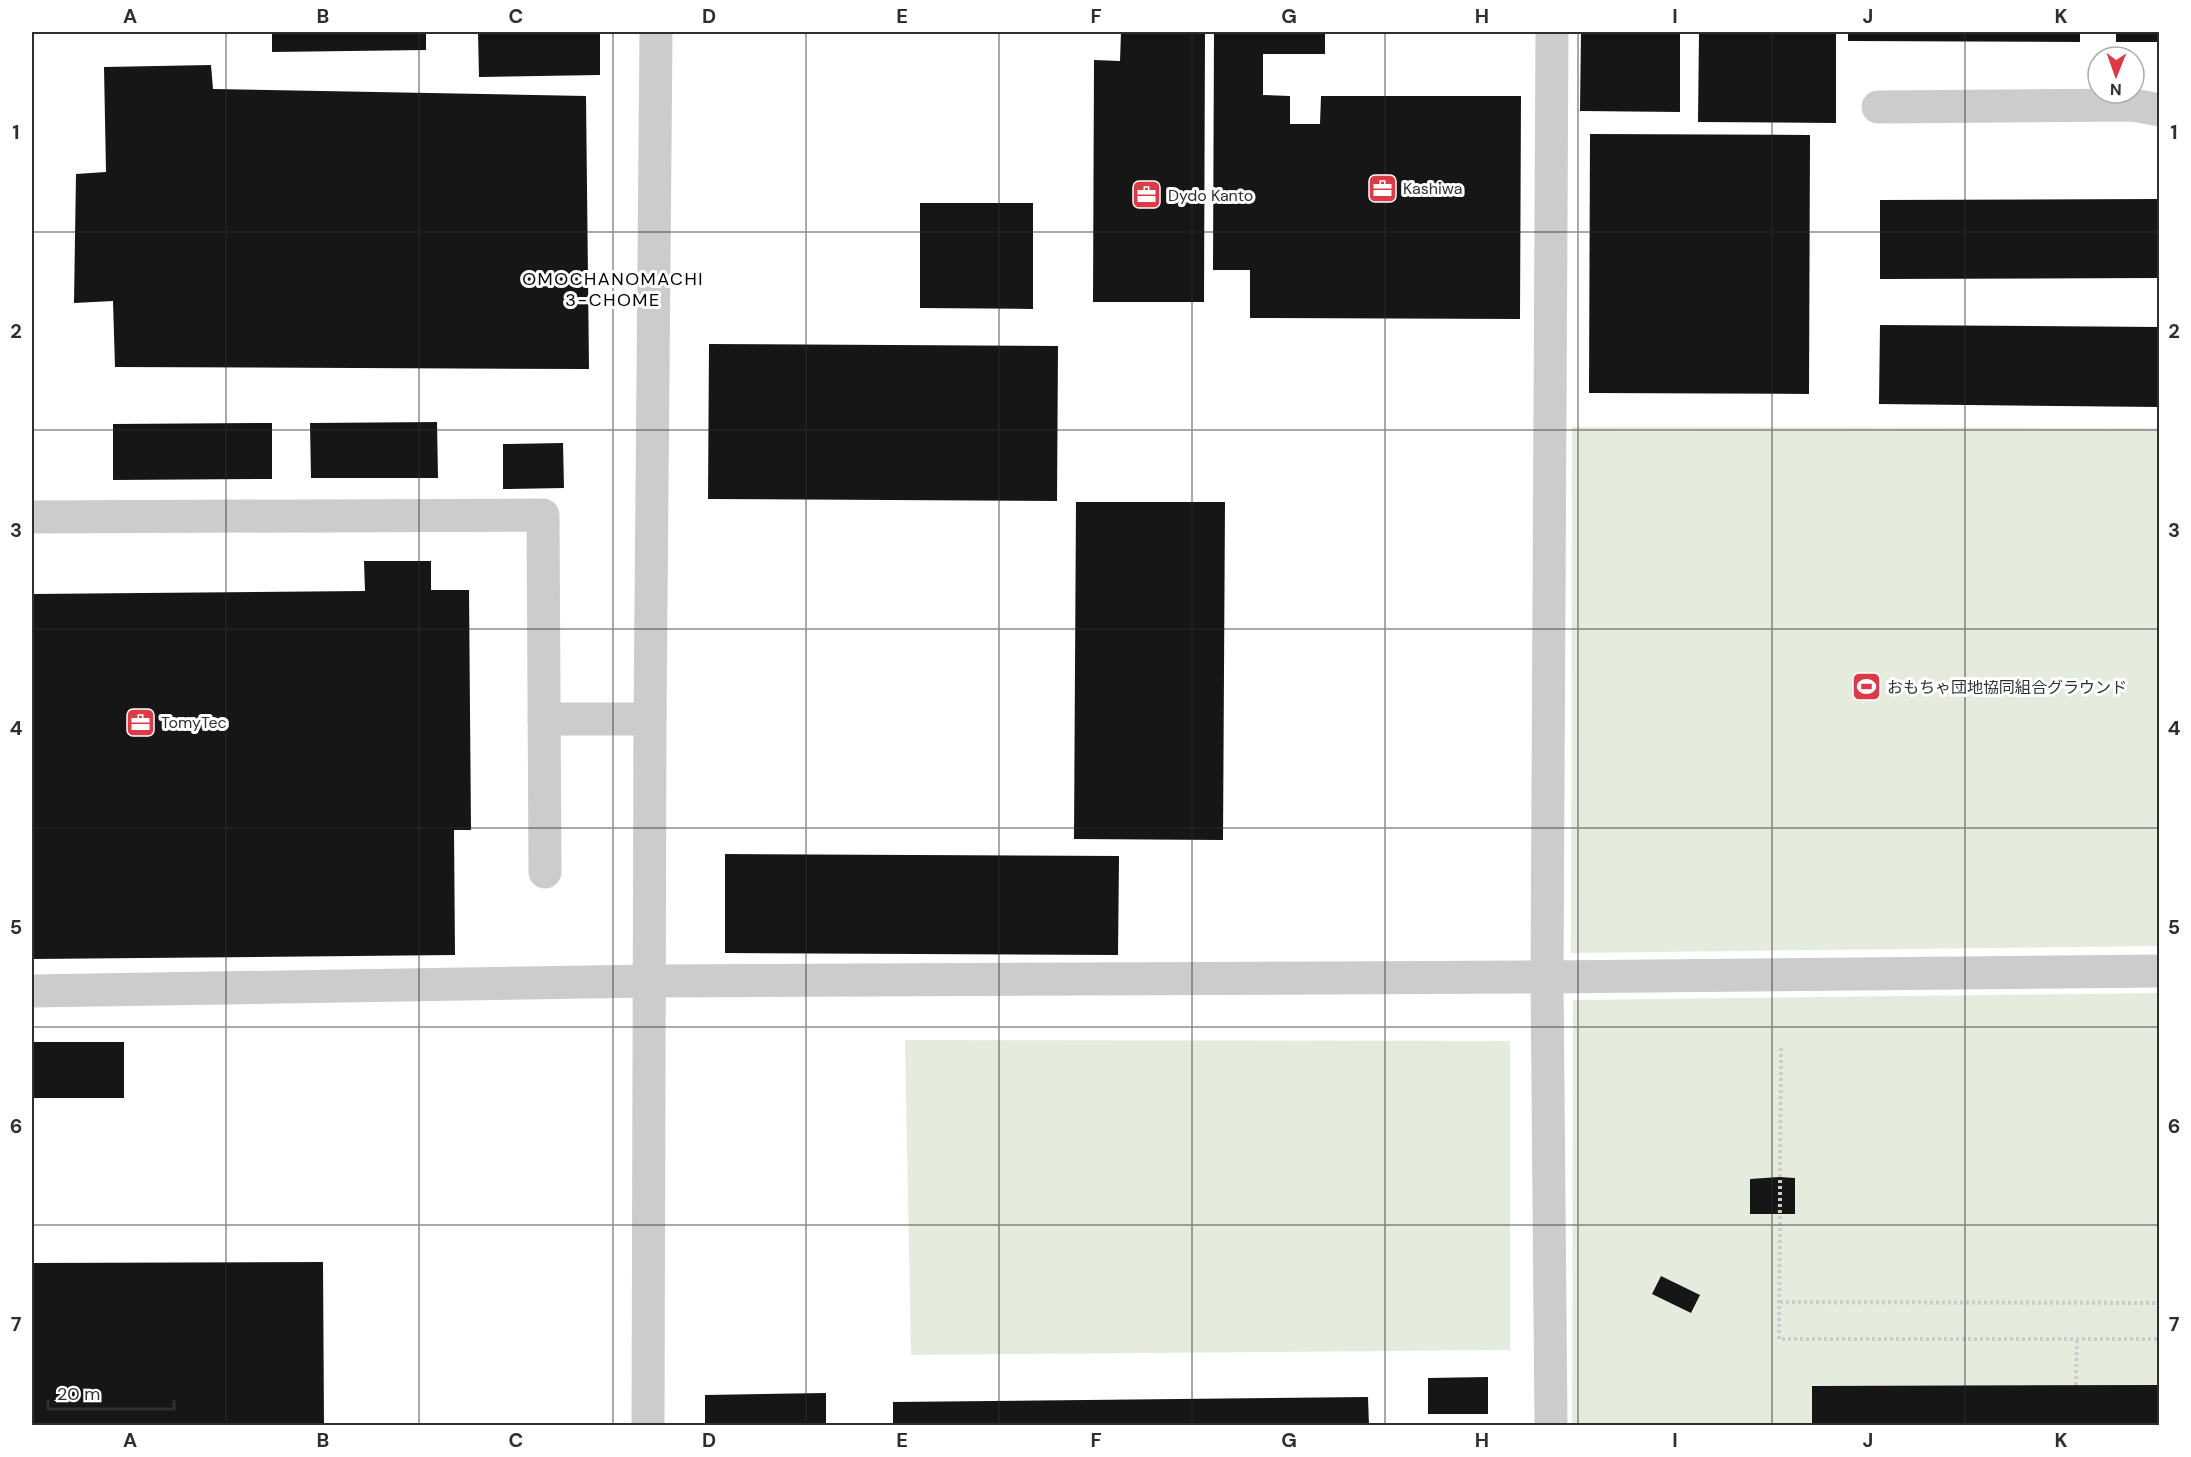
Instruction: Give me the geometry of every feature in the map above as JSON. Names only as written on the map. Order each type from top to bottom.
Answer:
[{"type":"street","points":[[648,1425],[650,719],[656,32]]},
{"type":"street","points":[[1551,1425],[1546,977],[1552,32]]},
{"type":"street","points":[[1878,107],[2133,105],[2160,110]]},
{"type":"street","points":[[32,517],[543,514],[545,872]]},
{"type":"street","points":[[544,719],[650,719]]},
{"type":"street","points":[[32,991],[650,981],[1546,977],[2160,971]]},
{"type":"path","points":[[1781,1048],[1779,1338],[2160,1340]]},
{"type":"path","points":[[1780,1302],[2160,1303]]},
{"type":"path","points":[[2076,1385],[2077,1340]]},
{"type":"shaded area","name":"おもちゃ団地協同組合グラウンド","points":[[1572,427],[2159,428],[2159,946],[1571,953]]},
{"type":"shaded area","points":[[2159,993],[2159,1425],[1572,1426],[1573,1000]]},
{"type":"shaded area","points":[[905,1040],[1510,1041],[1510,1350],[911,1355]]},
{"type":"building","points":[[272,32],[426,32],[426,50],[272,52]]},
{"type":"building","points":[[478,32],[600,32],[600,75],[479,77]]},
{"type":"building","points":[[1121,32],[1205,32],[1204,302],[1093,302],[1094,60],[1120,61]]},
{"type":"building","points":[[1214,32],[1325,32],[1325,54],[1263,54],[1263,95],[1290,96],[1290,124],[1320,124],[1321,96],[1521,96],[1520,319],[1250,318],[1250,270],[1213,270]]},
{"type":"building","points":[[1581,32],[1680,32],[1680,112],[1580,111]]},
{"type":"building","points":[[1699,32],[1836,32],[1836,123],[1698,122]]},
{"type":"building","points":[[1848,32],[2080,32],[2080,42],[1848,41]]},
{"type":"building","points":[[2116,32],[2160,32],[2160,42],[2116,42]]},
{"type":"building","points":[[211,65],[213,89],[586,96],[589,369],[115,367],[113,301],[74,303],[76,174],[106,172],[104,67]]},
{"type":"building","points":[[1590,134],[1810,135],[1809,394],[1589,393]]},
{"type":"building","points":[[2160,199],[2160,278],[1880,279],[1880,200]]},
{"type":"building","points":[[920,203],[1033,203],[1033,309],[920,308]]},
{"type":"building","points":[[1880,325],[2160,327],[2160,407],[1879,404]]},
{"type":"building","points":[[709,344],[1058,346],[1057,501],[708,499]]},
{"type":"building","points":[[437,422],[438,478],[311,478],[310,423]]},
{"type":"building","points":[[272,423],[272,479],[113,480],[113,424]]},
{"type":"building","points":[[563,443],[564,488],[503,489],[503,444]]},
{"type":"building","points":[[1076,502],[1225,502],[1223,840],[1074,839]]},
{"type":"building","points":[[364,561],[431,561],[431,590],[469,590],[471,830],[454,830],[455,955],[32,959],[32,594],[365,591]]},
{"type":"building","points":[[725,854],[1119,856],[1118,955],[725,953]]},
{"type":"building","points":[[32,1042],[124,1042],[124,1098],[32,1098]]},
{"type":"building","points":[[1795,1178],[1795,1214],[1750,1214],[1750,1179]]},
{"type":"building","points":[[323,1262],[324,1426],[32,1426],[32,1263]]},
{"type":"building","points":[[1661,1276],[1700,1295],[1691,1313],[1652,1294]]},
{"type":"building","points":[[1488,1377],[1488,1414],[1428,1414],[1428,1378]]},
{"type":"building","points":[[2160,1385],[2160,1426],[1812,1426],[1812,1386]]},
{"type":"building","points":[[826,1393],[826,1426],[705,1426],[705,1395]]},
{"type":"building","points":[[1368,1397],[1369,1426],[893,1426],[893,1402]]},
{"type":"place","name":"Kashiwa","points":[[1382,188]]},
{"type":"place","name":"Dydo Kanto","points":[[1147,195]]},
{"type":"place","name":"おもちゃ団地協同組合グラウンド","points":[[1866,687]]},
{"type":"place","name":"TomyTec","points":[[140,722]]},
{"type":"district","name":"OMOCHANOMACHI 3-CHOME","points":[[613,289]]}]
